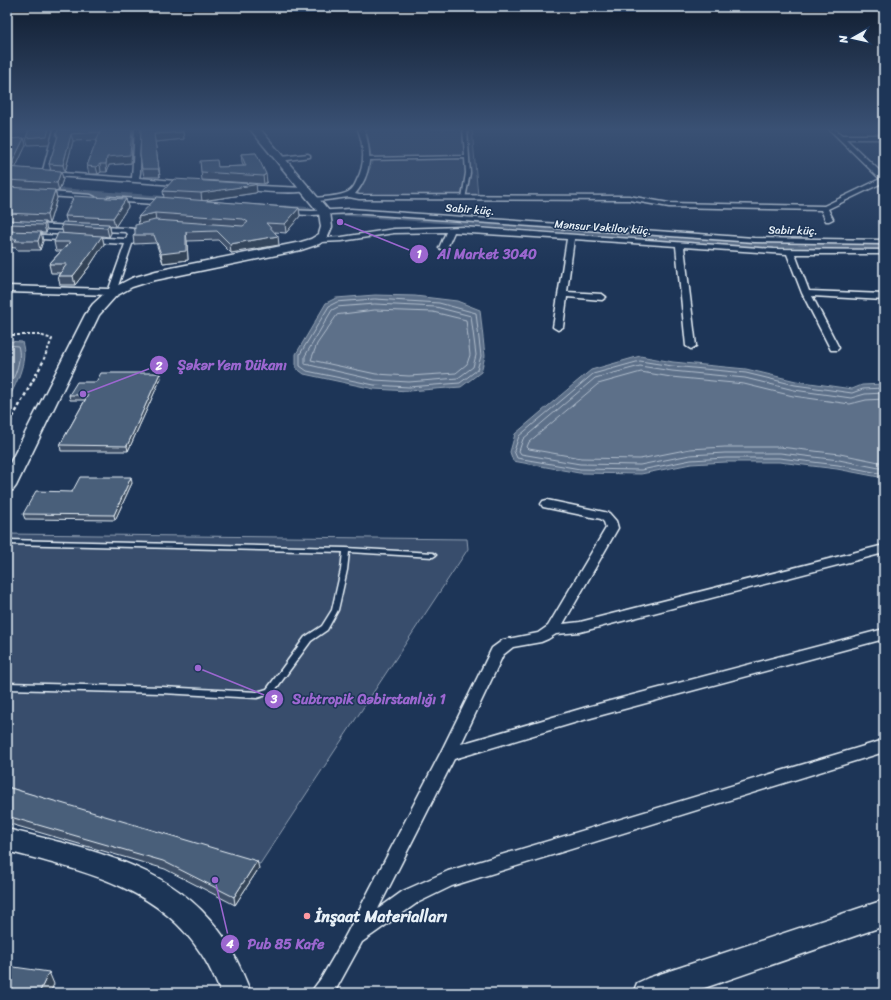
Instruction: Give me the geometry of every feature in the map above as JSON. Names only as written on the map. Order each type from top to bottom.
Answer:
[{"type":"street","points":[[67,176],[196,184]]},
{"type":"street","points":[[135,180],[136,176]]},
{"type":"street","points":[[7,486],[92,315],[97,307],[112,292],[137,280],[168,272],[301,246],[320,240],[326,230],[324,212],[293,176]]},
{"type":"street","points":[[349,195],[354,191],[362,176]]},
{"type":"street","points":[[314,200],[349,195],[360,197],[622,198],[664,205],[824,208],[830,207],[884,179],[881,176]]},
{"type":"street","points":[[234,187],[305,190]]},
{"type":"street","points":[[7,191],[176,204]]},
{"type":"street","points":[[824,208],[829,219]]},
{"type":"street","name":"Sabir küç.","points":[[275,211],[312,213],[351,211],[776,241],[884,242]]},
{"type":"street","points":[[496,231],[500,222]]},
{"type":"street","points":[[8,225],[131,231],[141,228]]},
{"type":"street","points":[[550,234],[554,226]]},
{"type":"street","points":[[443,248],[451,229]]},
{"type":"street","name":"Mənsur Vəkilov küç.","points":[[320,240],[342,239],[394,231],[451,229],[550,234],[790,252],[884,252]]},
{"type":"street","points":[[112,292],[131,242],[131,231]]},
{"type":"street","points":[[19,236],[131,242]]},
{"type":"street","points":[[558,327],[571,236]]},
{"type":"street","points":[[689,236],[685,245],[691,346]]},
{"type":"street","points":[[790,252],[806,293],[834,348]]},
{"type":"street","points":[[7,289],[112,292]]},
{"type":"street","points":[[806,293],[884,297]]},
{"type":"street","points":[[562,294],[602,296]]},
{"type":"street","points":[[321,993],[327,987],[355,936],[448,754],[497,652],[503,645],[514,641],[532,639],[543,635],[553,628],[612,528],[610,521],[605,516],[547,504]]},
{"type":"street","points":[[553,628],[568,629],[580,627],[884,549]]},
{"type":"street","points":[[448,754],[587,713],[884,634]]},
{"type":"street","points":[[355,936],[410,897],[448,879],[884,746]]},
{"type":"street","points":[[7,840],[106,867],[140,880],[162,894],[186,913],[207,937],[224,966],[236,993]]},
{"type":"street","points":[[648,993],[884,913]]},
{"type":"lane","points":[[464,198],[468,176]]},
{"type":"lane","points":[[7,542],[346,550],[433,555]]},
{"type":"lane","points":[[7,686],[162,690],[257,695],[266,693],[270,691],[308,639],[325,628],[335,610],[344,570],[346,550]]},
{"type":"path","points":[[7,335],[40,335],[52,339],[47,353],[7,428]]},
{"type":"shaded area","points":[[366,176],[476,176],[478,196],[357,195]]},
{"type":"shaded area","points":[[7,534],[467,539],[468,549],[260,864],[7,787]]},
{"type":"water","points":[[375,295],[415,296],[457,301],[480,310],[485,356],[481,372],[461,387],[409,391],[374,389],[304,374],[296,368],[296,354],[326,303],[336,298]]},
{"type":"water","points":[[7,341],[22,342],[24,357],[17,381],[7,402]]},
{"type":"water","points":[[640,356],[673,362],[746,369],[796,381],[852,389],[862,385],[884,384],[884,478],[837,469],[779,462],[726,462],[691,464],[641,474],[579,473],[513,461],[510,452],[515,434],[574,384],[591,370]]},
{"type":"building","points":[[7,176],[59,176],[57,183],[7,180]]},
{"type":"building","points":[[174,179],[256,184],[201,193],[163,191]]},
{"type":"building","points":[[7,187],[55,190],[47,215],[7,213]]},
{"type":"building","points":[[74,196],[126,199],[113,218],[65,216]]},
{"type":"building","points":[[157,197],[299,208],[285,224],[266,223],[278,236],[230,244],[217,231],[186,232],[186,251],[161,254],[154,235],[133,235],[135,234],[135,225],[155,220],[243,226],[248,222],[243,219],[155,213],[138,217]]},
{"type":"building","points":[[7,220],[45,222],[44,225],[7,224]]},
{"type":"building","points":[[63,222],[109,224],[107,228],[61,225]]},
{"type":"building","points":[[7,231],[41,232],[38,241],[15,241],[17,239],[7,239]]},
{"type":"building","points":[[58,233],[102,236],[73,276],[58,276],[67,264],[49,264],[70,242],[54,242]]},
{"type":"building","points":[[101,373],[160,373],[127,446],[60,445],[88,395],[69,395],[77,382],[96,382]]},
{"type":"building","points":[[80,477],[131,477],[114,515],[23,514],[36,491],[72,492]]},
{"type":"building","points":[[7,787],[257,861],[234,897],[163,861],[7,816]]},
{"type":"building","points":[[7,966],[49,972],[39,993],[7,993]]},
{"type":"waterway","points":[[7,187],[177,200]]},
{"type":"waterway","points":[[278,208],[308,210]]},
{"type":"waterway","points":[[338,213],[768,245],[884,246]]},
{"type":"place","name":"Al Market 3040","points":[[340,222]]},
{"type":"place","name":"Şəkər Yem Dükanı","points":[[83,394]]},
{"type":"place","name":"Subtropik Qəbirstanlığı 1","points":[[198,668]]},
{"type":"place","name":"Pub 85 Kafe","points":[[215,880]]},
{"type":"place","name":"İnşaat Materialları","points":[[307,916]]}]
